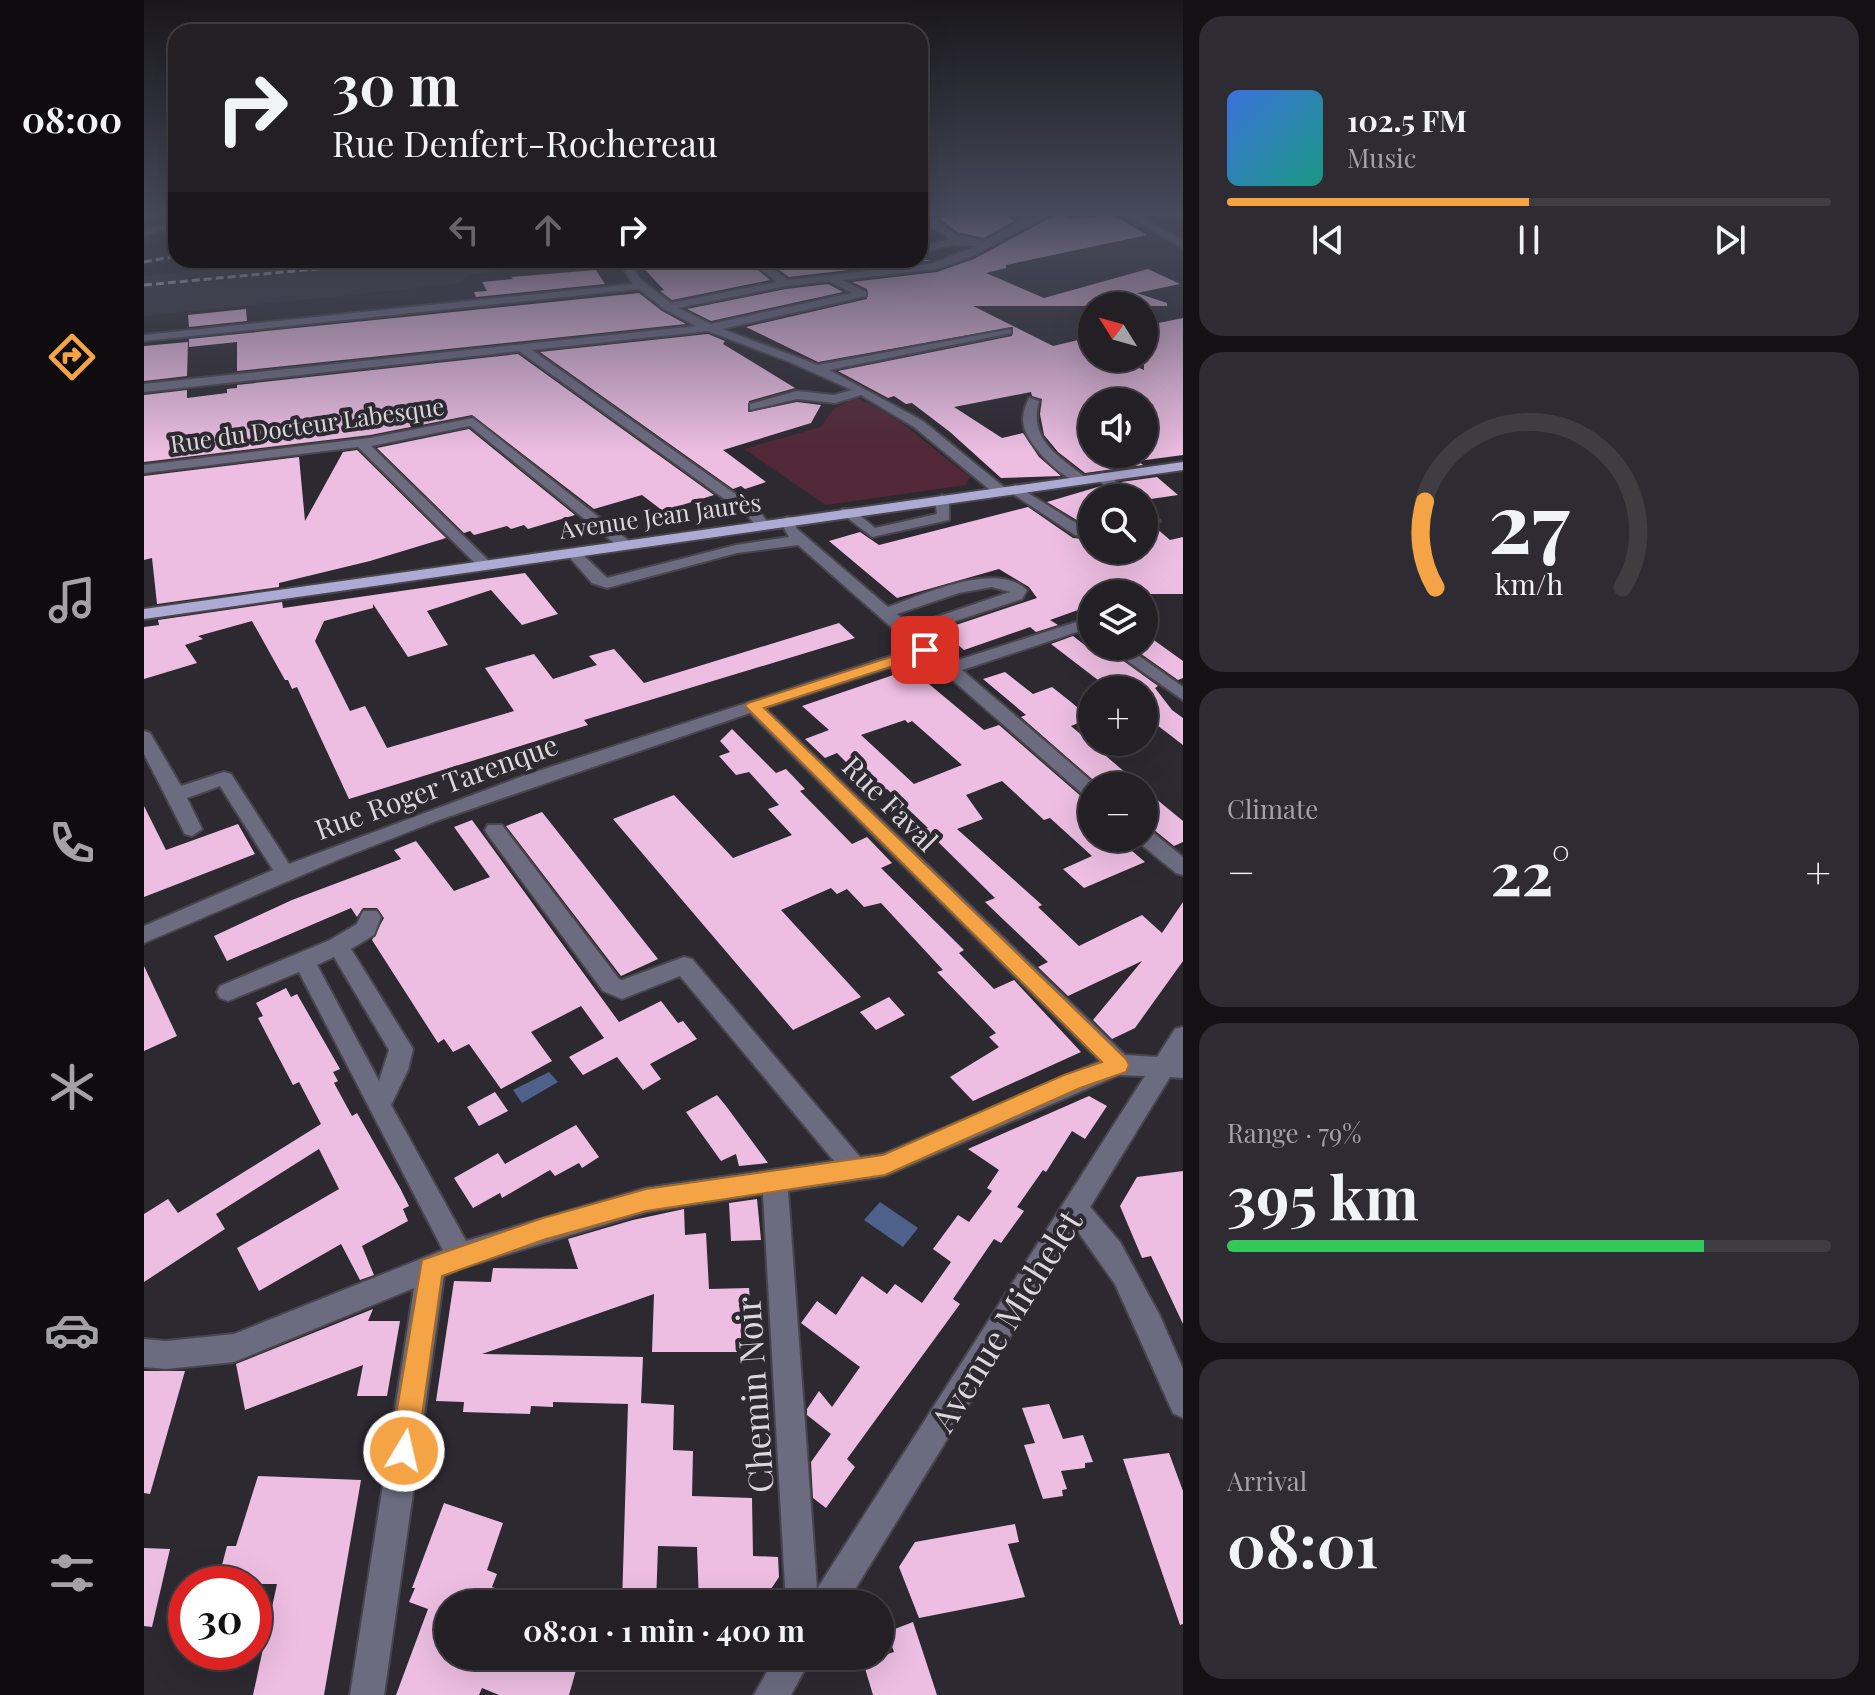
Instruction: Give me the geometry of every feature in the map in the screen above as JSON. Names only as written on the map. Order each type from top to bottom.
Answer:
[{"type":"main road","name":"Avenue Jean Jaurès","points":[[144,614],[1183,466]]},
{"type":"street","points":[[144,338],[563,294]]},
{"type":"street","points":[[651,294],[668,307],[817,369],[920,423],[1008,490],[1078,531]]},
{"type":"street","points":[[668,307],[731,294]]},
{"type":"street","points":[[144,388],[714,327],[862,294]]},
{"type":"street","points":[[817,369],[1007,331]]},
{"type":"street","points":[[522,348],[753,513],[763,525]]},
{"type":"street","points":[[754,407],[797,395],[835,399],[862,391]]},
{"type":"street","points":[[1033,401],[1028,418],[1033,437],[1041,448],[1080,480]]},
{"type":"street","name":"Rue du Docteur Labesque","points":[[144,469],[361,443],[473,422],[624,544]]},
{"type":"street","points":[[361,443],[484,564]]},
{"type":"street","points":[[1102,477],[1111,484]]},
{"type":"street","points":[[847,512],[872,533],[944,517],[942,499]]},
{"type":"street","points":[[787,521],[800,540],[1078,780]]},
{"type":"street","points":[[572,552],[597,580],[607,583],[736,549],[800,540]]},
{"type":"street","points":[[886,613],[985,582],[1004,581],[1019,590],[1016,596],[907,632]]},
{"type":"street","points":[[947,669],[1078,628]]},
{"type":"street","points":[[753,706],[925,650]]},
{"type":"street","points":[[1134,660],[1183,695]]},
{"type":"street","name":"Rue Roger Tarenque","points":[[144,935],[284,872],[471,799],[753,706]]},
{"type":"street","name":"Rue Faval","points":[[753,706],[1119,1065]]},
{"type":"street","points":[[144,737],[192,829]]},
{"type":"street","points":[[176,795],[224,778],[284,872]]},
{"type":"street","points":[[495,830],[611,985],[622,990],[684,965],[855,1171]]},
{"type":"street","points":[[1158,847],[1183,868]]},
{"type":"street","points":[[228,992],[338,946],[366,929],[370,917]]},
{"type":"street","points":[[338,946],[401,1049],[396,1070],[379,1105]]},
{"type":"street","points":[[304,961],[460,1256]]},
{"type":"street","name":"Avenue Michelet","points":[[836,1590],[1075,1210],[1172,1068],[1183,1036]]},
{"type":"street","points":[[144,1353],[166,1355],[234,1348],[460,1256],[646,1200],[885,1165],[1072,1082],[1119,1065],[1172,1068]]},
{"type":"street","name":"Chemin Noir","points":[[775,1182],[801,1590]]},
{"type":"street","points":[[1075,1210],[1097,1229],[1119,1263],[1183,1403]]},
{"type":"street","points":[[367,1695],[431,1269]]},
{"type":"shaded area","points":[[144,294],[358,294],[144,316]]},
{"type":"shaded area","points":[[856,398],[889,414],[970,476],[966,485],[826,505],[744,449],[821,427],[833,409]]},
{"type":"water","points":[[549,1072],[558,1082],[522,1103],[513,1090]]},
{"type":"water","points":[[880,1202],[918,1228],[903,1247],[864,1220]]},
{"type":"building","points":[[475,294],[505,294],[476,297]]},
{"type":"building","points":[[628,294],[640,294],[686,324],[237,371],[237,342],[189,347],[189,339]]},
{"type":"building","points":[[664,294],[701,294],[672,300]]},
{"type":"building","points":[[761,294],[833,294],[711,321],[687,309]]},
{"type":"building","points":[[867,294],[1035,294],[1044,298],[1078,294],[1078,306],[973,306],[1053,346],[1078,340],[1078,372],[1158,372],[1158,323],[1183,318],[1183,455],[1158,458],[1158,388],[1078,388],[1078,468],[1058,452],[1044,435],[1040,414],[1042,399],[1032,396],[1031,392],[954,407],[1002,438],[1023,433],[1039,457],[1061,476],[1001,478],[912,403],[906,404],[894,396],[888,398],[838,371],[1012,336],[1013,327],[818,362],[746,327],[867,299]]},
{"type":"building","points":[[1158,300],[1167,303],[1167,306],[1158,306]]},
{"type":"building","points":[[246,309],[247,321],[189,327],[188,315]]},
{"type":"building","points":[[708,334],[725,341],[723,344],[795,388],[749,401],[748,412],[797,402],[821,405],[811,423],[723,450],[766,482],[745,489],[741,486],[733,489],[540,352]]},
{"type":"building","points":[[188,342],[187,376],[144,381],[144,346]]},
{"type":"building","points":[[518,354],[714,495],[663,511],[642,495],[594,509],[472,415],[370,435],[144,462],[144,395],[187,390],[187,398],[227,393],[227,389],[237,388],[237,385]]},
{"type":"building","points":[[469,429],[575,515],[528,529],[524,525],[511,529],[507,526],[474,535],[470,531],[464,533],[377,448]]},
{"type":"building","points":[[357,450],[446,538],[370,561],[279,583],[279,587],[157,604],[152,558],[144,560],[144,476],[299,457],[305,521],[343,452]]},
{"type":"building","points":[[1079,468],[1121,468],[1085,473]]},
{"type":"building","points":[[1157,477],[1178,495],[1158,498],[1158,484],[1121,482]]},
{"type":"building","points":[[1078,493],[1078,521],[1047,502]]},
{"type":"building","points":[[1028,507],[1078,539],[1078,564],[1158,564],[1158,530],[1170,540],[1183,537],[1183,594],[1158,594],[1158,580],[1078,580],[1078,610],[1050,620],[1058,625],[1036,632],[1030,627],[964,650],[941,630],[1037,598],[1029,587],[999,569],[897,598],[829,541],[860,532],[879,545]]},
{"type":"building","points":[[525,573],[558,614],[522,625],[491,590],[427,611],[448,645],[408,657],[373,604],[373,608],[324,621],[315,641],[350,711],[365,706],[387,748],[514,711],[485,668],[534,654],[553,679],[597,665],[589,656],[614,649],[644,683],[839,623],[855,638],[584,720],[588,725],[349,799],[297,687],[292,689],[285,680],[252,621],[198,636],[203,639],[185,645],[197,663],[144,679],[144,627],[159,625],[158,620],[282,602],[283,608]]},
{"type":"building","points":[[1073,636],[1078,640],[1078,660],[1122,660],[1144,676],[1093,676],[1051,644]]},
{"type":"building","points":[[1158,643],[1183,661],[1183,678],[1178,680],[1150,660],[1158,660]]},
{"type":"building","points":[[911,669],[984,730],[999,725],[1078,794],[1078,843],[1050,818],[1044,820],[1002,781],[966,795],[983,819],[957,829],[1042,905],[1038,907],[1079,946],[1142,915],[1162,933],[1183,902],[1183,961],[1135,1028],[1112,1039],[1093,1020],[1142,961],[1068,996],[1038,967],[1048,962],[985,902],[995,898],[925,829],[928,828],[887,789],[877,793],[837,753],[825,758],[805,739],[829,730],[802,706]],"holes":[[[905,720],[908,723],[912,721],[962,765],[914,784],[861,735]]]},
{"type":"building","points":[[1005,672],[1033,694],[1052,687],[1078,708],[1078,723],[1071,726],[1078,732],[1078,756],[1106,756],[1125,772],[1084,772],[1021,717],[1026,715],[983,679]]},
{"type":"building","points":[[1158,692],[1172,710],[1183,718],[1183,745],[1158,726]]},
{"type":"building","points":[[732,729],[776,773],[786,769],[805,789],[800,791],[852,844],[867,837],[892,863],[881,868],[964,950],[959,953],[994,989],[1014,980],[1081,1052],[973,1101],[950,1077],[999,1047],[989,1037],[996,1033],[937,972],[943,970],[881,903],[864,907],[847,889],[837,894],[831,888],[781,910],[861,997],[793,1030],[613,819],[674,795],[733,858],[792,835],[768,809],[779,805],[749,772],[736,775],[719,756],[730,752],[720,741]]},
{"type":"building","points":[[1158,800],[1183,821],[1183,842],[1174,846],[1158,833]]},
{"type":"building","points":[[144,806],[166,850],[238,824],[255,854],[144,897]]},
{"type":"building","points":[[542,812],[658,959],[621,976],[506,826]]},
{"type":"building","points":[[472,820],[619,1022],[661,1001],[678,1023],[683,1021],[697,1039],[650,1064],[661,1079],[643,1090],[617,1057],[583,1075],[569,1057],[604,1038],[581,1006],[531,1032],[552,1061],[501,1089],[469,1044],[453,1052],[444,1039],[438,1043],[372,940],[384,918],[377,908],[363,908],[357,917],[351,908],[227,961],[214,936],[292,900],[401,859],[394,850],[416,841],[454,891],[490,877],[454,827]]},
{"type":"building","points":[[1088,852],[1133,852],[1145,862],[1084,888],[1063,869],[1092,856]]},
{"type":"building","points":[[144,966],[177,1036],[144,1051]]},
{"type":"building","points":[[286,988],[291,997],[297,994],[340,1069],[333,1072],[338,1081],[334,1083],[352,1116],[357,1113],[400,1188],[409,1206],[403,1209],[408,1221],[362,1246],[374,1275],[360,1280],[341,1244],[259,1291],[237,1248],[339,1189],[319,1149],[216,1214],[225,1229],[144,1282],[144,1214],[168,1199],[178,1213],[321,1124],[299,1082],[293,1085],[258,1018],[263,1016],[256,1003]]},
{"type":"building","points":[[889,997],[905,1015],[876,1030],[860,1012]]},
{"type":"building","points":[[495,1092],[508,1111],[479,1126],[467,1107]]},
{"type":"building","points":[[717,1095],[768,1163],[739,1166],[736,1154],[721,1161],[686,1112]]},
{"type":"building","points":[[1089,1096],[1107,1106],[1085,1139],[1072,1131],[1046,1172],[1043,1170],[1017,1207],[1024,1211],[1001,1243],[994,1239],[953,1299],[960,1304],[847,1459],[855,1467],[826,1508],[813,1498],[811,1462],[831,1434],[807,1415],[807,1409],[819,1391],[832,1407],[860,1367],[801,1323],[817,1301],[836,1315],[862,1276],[887,1294],[895,1284],[922,1303],[951,1262],[933,1249],[958,1215],[969,1222],[992,1191],[987,1188],[999,1170],[968,1149]]},
{"type":"building","points":[[576,1125],[599,1157],[582,1168],[579,1163],[555,1176],[550,1170],[502,1198],[500,1193],[473,1208],[454,1178],[498,1153],[505,1164]]},
{"type":"building","points":[[1183,1171],[1183,1324],[1151,1256],[1142,1258],[1120,1206],[1137,1177]]},
{"type":"building","points":[[757,1199],[761,1240],[731,1241],[729,1203]]},
{"type":"building","points":[[684,1209],[685,1235],[706,1233],[709,1289],[749,1288],[752,1324],[741,1324],[741,1352],[652,1352],[654,1294],[482,1354],[643,1357],[641,1403],[674,1405],[673,1450],[693,1451],[692,1496],[752,1498],[753,1556],[778,1557],[779,1577],[770,1590],[699,1590],[697,1547],[658,1546],[656,1590],[622,1590],[628,1404],[553,1402],[553,1407],[531,1406],[530,1414],[463,1412],[464,1402],[436,1401],[454,1281],[491,1282],[493,1268],[578,1269],[568,1239]]},
{"type":"building","points":[[373,1309],[368,1321],[400,1321],[387,1396],[357,1396],[363,1365],[245,1410],[236,1364]]},
{"type":"building","points":[[144,1371],[185,1371],[150,1494],[144,1493]]},
{"type":"building","points":[[1049,1404],[1063,1439],[1083,1435],[1093,1462],[1085,1463],[1085,1468],[1061,1471],[1067,1489],[1062,1490],[1063,1496],[1043,1499],[1024,1445],[1035,1443],[1022,1408]]},
{"type":"building","points":[[1169,1453],[1183,1491],[1183,1624],[1180,1625],[1123,1459]]},
{"type":"building","points":[[258,1476],[361,1480],[324,1695],[253,1695],[258,1670],[272,1670],[272,1607],[277,1584],[272,1584],[272,1566],[222,1566],[227,1546],[236,1546]]},
{"type":"building","points":[[444,1503],[503,1523],[487,1570],[497,1574],[492,1587],[501,1590],[434,1590],[434,1670],[576,1670],[569,1695],[499,1695],[482,1688],[479,1695],[396,1695],[428,1609],[409,1602],[415,1588],[412,1588]]},
{"type":"building","points":[[1015,1524],[1019,1542],[1008,1544],[1025,1597],[919,1618],[899,1567],[915,1542]]},
{"type":"building","points":[[144,1548],[170,1549],[152,1627],[144,1626]]},
{"type":"building","points":[[913,1622],[937,1695],[873,1695],[865,1670],[894,1670],[894,1629]]},
{"type":"route","points":[[404,1451],[431,1269],[460,1256],[543,1229],[646,1200],[885,1165],[1072,1082],[1119,1065],[753,706],[925,650]]}]
